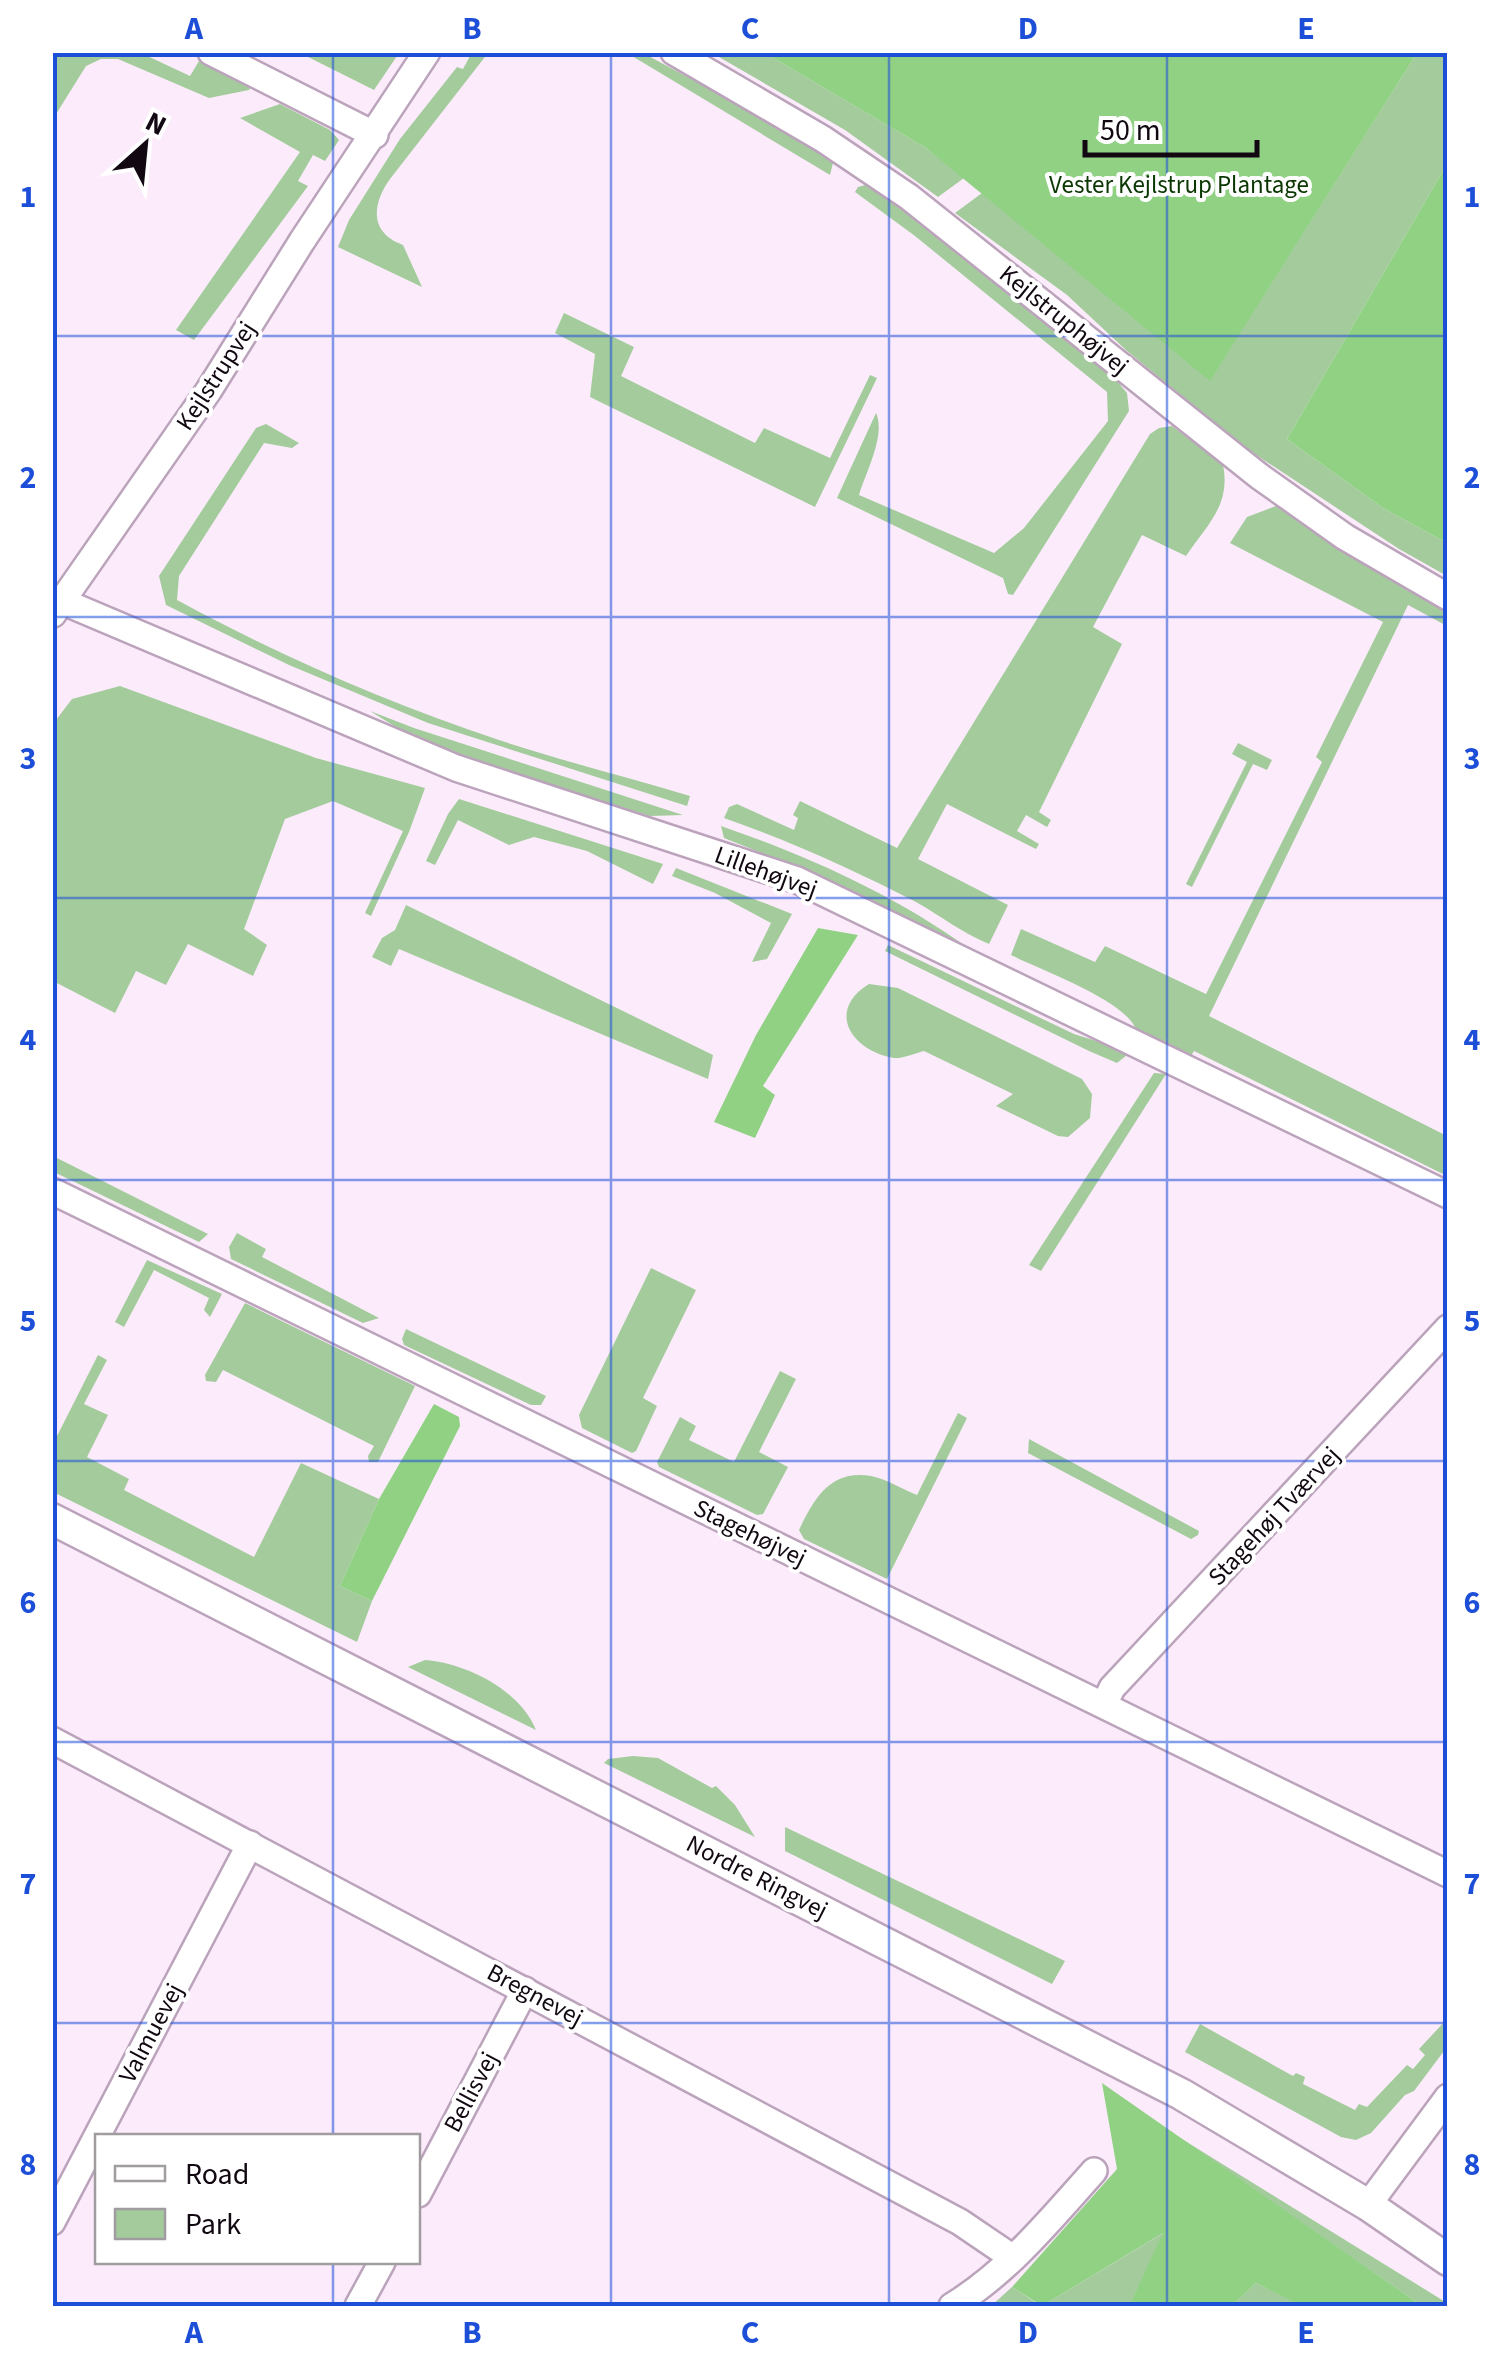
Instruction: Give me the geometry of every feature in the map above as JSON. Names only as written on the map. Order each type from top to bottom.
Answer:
[{"type":"main road","name":"Nordre Ringvej","points":[[52,1520],[1181,2094],[1368,2205],[1448,2260]]},
{"type":"street","points":[[210,52],[374,136]]},
{"type":"street","name":"Kejlstrupvej","points":[[56,604],[209,390],[428,52]]},
{"type":"street","name":"Kejlstruphøjvej","points":[[674,52],[822,139],[909,197],[1259,476],[1345,537],[1448,597]]},
{"type":"street","name":"Lillehøjvej","points":[[56,604],[438,761],[796,880],[1448,1195]]},
{"type":"street","name":"Stagehøjvej","points":[[52,1190],[1448,1874]]},
{"type":"street","name":"Stagehøj Tværvej","points":[[1104,1705],[1112,1688],[1448,1328]]},
{"type":"street","name":"Bregnevej","points":[[52,1740],[960,2222],[1013,2258]]},
{"type":"street","name":"Valmuevej","points":[[98,2134],[250,1844]]},
{"type":"street","name":"Bellisvej","points":[[420,2190],[525,1990]]},
{"type":"street","points":[[1368,2205],[1448,2097]]},
{"type":"street","name":"Valmuevej","points":[[52,2222],[95,2140]]},
{"type":"street","points":[[952,2306],[973,2294],[1013,2258],[1094,2170]]},
{"type":"street","points":[[358,2306],[381,2264]]},
{"type":"green space","name":"Vester Kejlstrup Plantage","points":[[1417,52],[1210,381],[926,148],[765,53]]},
{"type":"green space","points":[[53,53],[141,53],[190,76],[199,61],[252,85],[249,90],[209,98],[118,59],[101,59],[86,66],[53,119]]},
{"type":"green space","points":[[300,53],[399,53],[374,90]]},
{"type":"green space","points":[[466,53],[488,53],[390,179],[377,208],[379,225],[392,240],[403,245],[422,287],[338,247],[349,220],[400,139],[457,67],[463,69],[470,56]]},
{"type":"green space","points":[[627,53],[643,53],[782,128],[833,163],[830,175]]},
{"type":"green space","points":[[712,53],[765,53],[926,148],[964,178],[938,197],[845,130]]},
{"type":"green space","points":[[1417,53],[1447,53],[1447,164],[1287,439],[1383,508],[1447,543],[1447,576],[1241,445],[1127,351],[1067,295],[955,213],[982,193],[1210,380]]},
{"type":"green space","points":[[280,104],[330,130],[339,140],[325,161],[313,155],[298,181],[308,186],[194,340],[176,330],[300,152],[240,118]]},
{"type":"green space","points":[[1447,164],[1447,543],[1383,508],[1287,439]]},
{"type":"green space","points":[[869,184],[1116,380],[1127,393],[1129,411],[1013,595],[1008,594],[1003,578],[837,498],[876,413],[877,443],[859,495],[994,553],[1024,528],[1108,421],[1107,392],[855,192]]},
{"type":"green space","points":[[564,313],[634,347],[621,376],[755,443],[764,428],[830,458],[870,375],[877,378],[815,507],[590,397],[595,354],[555,333]]},
{"type":"green space","points":[[266,424],[299,443],[292,448],[264,443],[179,576],[177,600],[375,694],[499,740],[690,796],[687,806],[428,723],[289,665],[166,605],[159,576],[256,428]]},
{"type":"green space","points":[[1172,426],[1223,465],[1224,492],[1209,524],[1186,556],[1142,535],[1093,627],[1122,644],[1039,812],[1051,820],[1047,827],[1026,815],[1017,831],[1039,844],[1036,849],[947,804],[918,859],[1008,905],[989,944],[869,879],[724,818],[729,807],[737,804],[794,830],[798,818],[793,815],[800,801],[897,848],[1150,434]]},
{"type":"green space","points":[[1276,506],[1447,612],[1447,626],[1408,605],[1209,1016],[1447,1136],[1447,1176],[1194,1051],[1191,1056],[1136,1029],[1099,996],[1011,955],[1021,929],[1095,962],[1105,946],[1206,994],[1322,762],[1316,757],[1383,622],[1230,543],[1247,517]]},
{"type":"green space","points":[[120,686],[316,758],[425,788],[371,916],[365,913],[403,831],[333,801],[285,819],[244,929],[267,945],[253,976],[188,944],[166,985],[136,971],[115,1013],[53,981],[53,724],[72,699]]},
{"type":"green space","points":[[370,711],[683,815],[650,816],[537,781],[415,739]]},
{"type":"green space","points":[[1238,743],[1272,760],[1267,770],[1253,764],[1192,887],[1186,884],[1247,762],[1232,754]]},
{"type":"green space","points":[[459,799],[663,864],[653,884],[587,851],[534,837],[509,845],[458,820],[435,865],[426,861]]},
{"type":"green space","points":[[721,826],[849,878],[967,947],[801,869],[724,838]]},
{"type":"green space","points":[[676,868],[792,914],[767,959],[752,962],[771,923],[715,893],[672,876]]},
{"type":"green space","points":[[406,905],[713,1055],[708,1079],[399,949],[391,966],[372,957],[382,938],[395,930]]},
{"type":"green space","points":[[818,928],[858,935],[763,1086],[775,1095],[755,1138],[714,1122],[756,1035]]},
{"type":"green space","points":[[888,945],[1074,1034],[1125,1050],[1127,1055],[1117,1063],[1089,1051],[885,951]]},
{"type":"green space","points":[[869,984],[898,988],[1082,1079],[1092,1094],[1090,1118],[1068,1137],[1058,1136],[996,1106],[1013,1094],[924,1051],[894,1058],[866,1047],[856,1039],[846,1017],[848,1006]]},
{"type":"green space","points":[[1154,1073],[1166,1074],[1041,1271],[1029,1265]]},
{"type":"green space","points":[[52,1156],[208,1234],[199,1242],[56,1173]]},
{"type":"green space","points":[[237,1233],[266,1249],[262,1257],[379,1318],[363,1323],[231,1259],[229,1247]]},
{"type":"green space","points":[[147,1260],[222,1294],[210,1317],[204,1310],[209,1298],[154,1270],[124,1327],[115,1322]]},
{"type":"green space","points":[[651,1268],[696,1290],[643,1398],[657,1406],[632,1453],[582,1428],[579,1415]]},
{"type":"green space","points":[[245,1303],[415,1386],[378,1462],[369,1462],[374,1446],[223,1370],[216,1382],[206,1381],[205,1375]]},
{"type":"green space","points":[[406,1329],[546,1396],[541,1405],[531,1405],[404,1345]]},
{"type":"green space","points":[[98,1355],[107,1360],[84,1404],[108,1415],[87,1457],[129,1479],[124,1490],[254,1557],[301,1463],[379,1499],[340,1586],[372,1601],[357,1642],[53,1492],[52,1446]]},
{"type":"green space","points":[[780,1371],[796,1379],[759,1452],[788,1467],[763,1514],[757,1515],[659,1467],[657,1462],[680,1417],[696,1426],[689,1440],[734,1462]]},
{"type":"green space","points":[[434,1404],[459,1417],[460,1426],[372,1601],[340,1586],[379,1499]]},
{"type":"green space","points":[[958,1413],[967,1418],[887,1579],[804,1539],[799,1530],[818,1497],[845,1477],[877,1477],[917,1495]]},
{"type":"green space","points":[[1029,1439],[1199,1531],[1198,1535],[1191,1539],[1028,1453]]},
{"type":"green space","points":[[425,1660],[457,1667],[490,1681],[518,1703],[536,1730],[408,1667]]},
{"type":"green space","points":[[633,1756],[658,1758],[712,1788],[716,1786],[735,1805],[755,1837],[604,1763]]},
{"type":"green space","points":[[785,1827],[1065,1961],[1052,1984],[785,1851]]},
{"type":"green space","points":[[1447,2019],[1447,2047],[1414,2091],[1405,2095],[1371,2133],[1356,2140],[1341,2137],[1185,2052],[1200,2024],[1293,2076],[1296,2073],[1305,2077],[1303,2084],[1355,2110],[1359,2104],[1367,2107],[1407,2065],[1413,2069],[1425,2055],[1419,2049]]},
{"type":"green space","points":[[1102,2083],[1422,2306],[1301,2306],[1256,2283],[1232,2306],[1129,2306],[1163,2233],[1042,2306],[1012,2287],[1117,2169]]},
{"type":"green space","points":[[1169,2131],[1447,2303],[1447,2306],[1422,2306]]},
{"type":"green space","points":[[1165,2232],[1129,2306],[1042,2306]]},
{"type":"green space","points":[[1256,2283],[1298,2304],[1301,2306],[1232,2306]]},
{"type":"green space","points":[[1012,2287],[1041,2306],[991,2306]]}]
